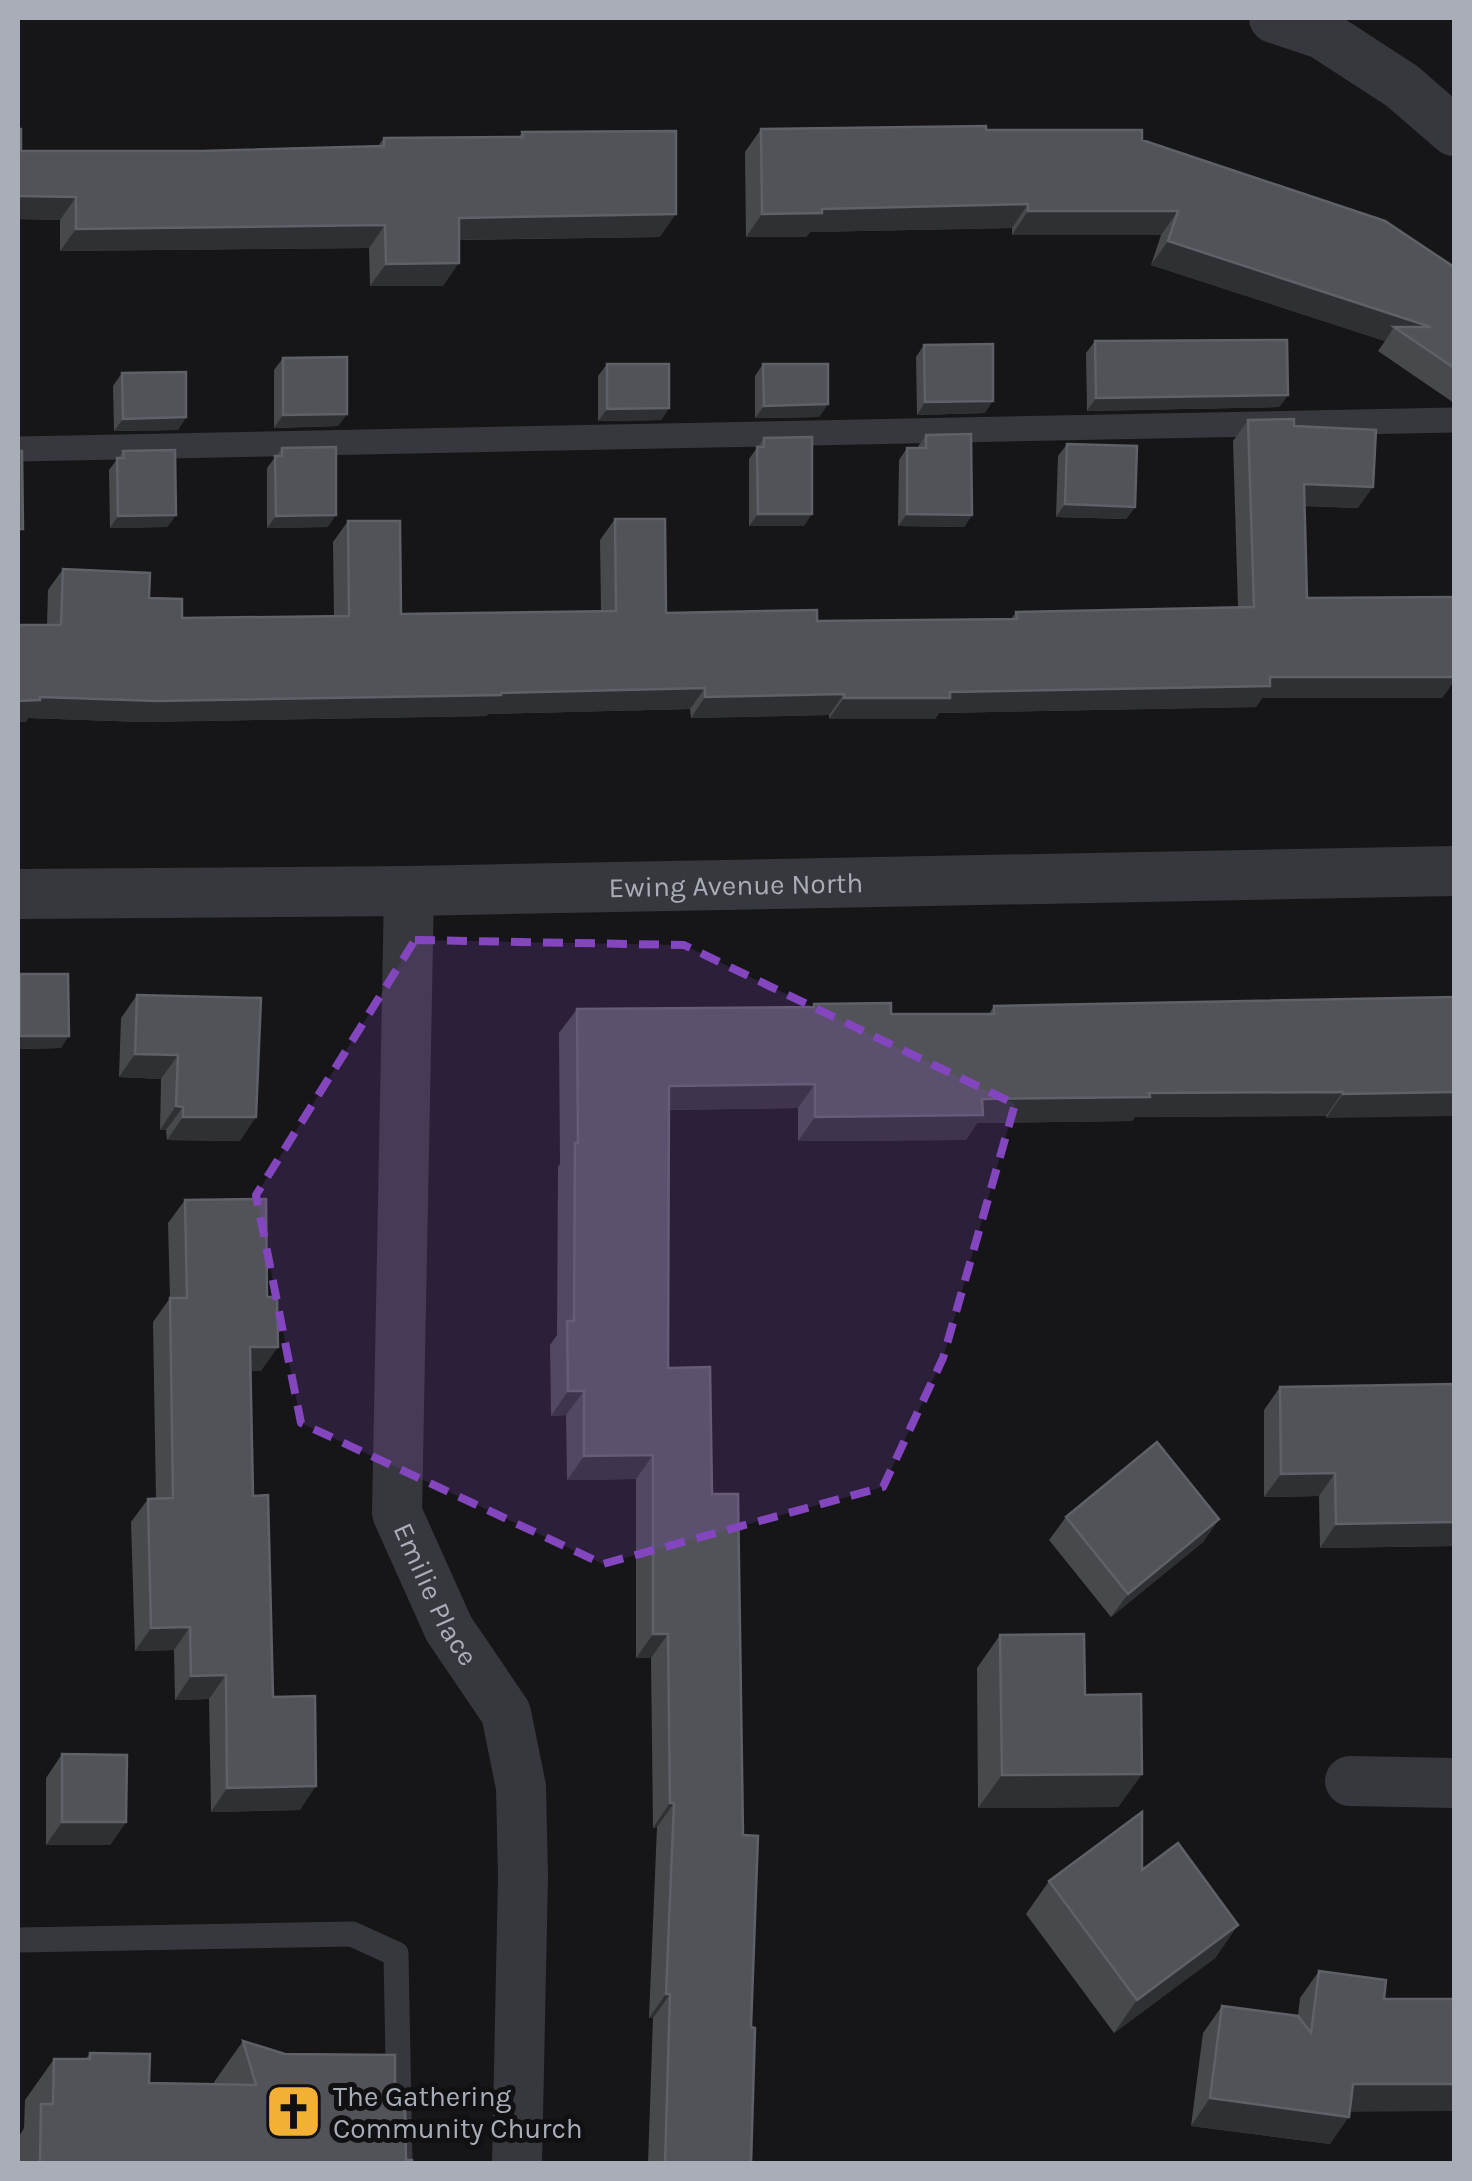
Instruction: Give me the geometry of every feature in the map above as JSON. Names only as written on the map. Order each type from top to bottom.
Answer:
[{"type":"street","points":[[1274,18],[1322,34],[1402,86],[1454,131]]},
{"type":"street","name":"Ewing Avenue North","points":[[18,894],[409,891],[1454,871]]},
{"type":"street","name":"Emilie Place","points":[[409,891],[397,1513],[449,1628],[506,1713],[521,1787],[517,2164]]},
{"type":"street","points":[[1350,1781],[1454,1783]]},
{"type":"lane","points":[[18,449],[1454,420]]},
{"type":"lane","points":[[18,1940],[352,1934],[396,1954],[400,2164]]},
{"type":"highlighted area","points":[[415,940],[684,945],[1015,1104],[943,1358],[883,1487],[603,1564],[301,1423],[256,1195]]},
{"type":"building","points":[[986,126],[986,130],[1142,130],[1142,140],[1385,221],[1454,267],[1454,368],[1394,327],[1431,327],[1168,241],[1178,211],[1028,211],[1028,204],[762,214],[761,129]]},
{"type":"building","points":[[18,129],[21,151],[384,146],[384,138],[676,131],[676,214],[459,218],[459,263],[386,264],[385,225],[76,229],[76,197],[18,196]]},
{"type":"building","points":[[1287,340],[1288,395],[1096,398],[1095,341]]},
{"type":"building","points":[[993,344],[993,401],[925,402],[924,345]]},
{"type":"building","points":[[347,357],[347,414],[283,415],[283,358]]},
{"type":"building","points":[[607,364],[669,364],[669,408],[607,409]]},
{"type":"building","points":[[763,364],[828,364],[828,404],[764,406]]},
{"type":"building","points":[[186,372],[186,417],[123,419],[122,373]]},
{"type":"building","points":[[1294,419],[1294,426],[1376,430],[1373,487],[1304,484],[1307,598],[1454,597],[1454,677],[1270,677],[1270,686],[950,692],[950,698],[844,698],[844,694],[705,697],[705,688],[157,701],[40,697],[18,701],[18,625],[61,625],[63,569],[150,573],[149,598],[182,599],[182,618],[349,616],[348,521],[400,521],[401,614],[616,611],[615,519],[665,519],[666,613],[817,610],[817,621],[1017,619],[1016,612],[1254,607],[1248,420]]},
{"type":"building","points":[[971,434],[972,515],[907,514],[907,448],[926,448],[926,435]]},
{"type":"building","points":[[812,437],[812,514],[758,514],[757,447],[764,447],[764,438]]},
{"type":"building","points":[[1067,444],[1137,446],[1135,507],[1065,504]]},
{"type":"building","points":[[336,447],[336,515],[276,516],[275,456],[282,456],[282,448]]},
{"type":"building","points":[[175,450],[176,515],[118,516],[117,458],[124,458],[123,451]]},
{"type":"building","points":[[18,451],[22,451],[23,529],[18,529]]},
{"type":"building","points":[[20,974],[68,974],[69,1036],[20,1036]]},
{"type":"building","points":[[137,995],[261,998],[256,1117],[183,1117],[183,1107],[176,1106],[178,1055],[135,1054]]},
{"type":"building","points":[[1454,997],[1454,1092],[1149,1093],[1150,1097],[982,1099],[983,1115],[815,1117],[815,1084],[669,1086],[668,1368],[710,1367],[712,1494],[738,1494],[743,1835],[758,1836],[751,2164],[665,2164],[670,1994],[666,1994],[674,1803],[670,1803],[668,1634],[653,1634],[653,1455],[584,1456],[584,1391],[568,1391],[567,1321],[574,1321],[577,1009],[891,1003],[891,1014],[994,1014],[994,1006]]},
{"type":"building","points":[[266,1199],[267,1297],[277,1297],[278,1347],[250,1347],[253,1496],[268,1495],[273,1697],[315,1696],[316,1786],[227,1788],[226,1675],[191,1676],[190,1627],[151,1628],[148,1499],[173,1498],[170,1298],[187,1298],[185,1200]]},
{"type":"building","points":[[1454,1384],[1454,1522],[1336,1524],[1335,1473],[1281,1474],[1280,1387]]},
{"type":"building","points":[[1157,1442],[1219,1519],[1128,1594],[1066,1517]]},
{"type":"building","points":[[1084,1634],[1085,1695],[1141,1694],[1142,1774],[1002,1775],[1000,1635]]},
{"type":"building","points":[[62,1754],[127,1755],[126,1822],[62,1822]]},
{"type":"building","points":[[1142,1812],[1142,1870],[1178,1843],[1238,1925],[1137,2000],[1049,1881]]},
{"type":"building","points":[[1319,1971],[1386,1980],[1384,1999],[1454,1999],[1454,2084],[1353,2084],[1349,2117],[1210,2098],[1222,2006],[1298,2016],[1311,2033]]},
{"type":"building","points":[[243,2041],[285,2054],[395,2055],[395,2109],[405,2109],[406,2160],[412,2160],[412,2164],[40,2164],[41,2104],[53,2104],[54,2059],[90,2059],[90,2053],[150,2054],[149,2083],[256,2085]]},
{"type":"place","name":"The Gathering Community Church","points":[[294,2112]]}]
